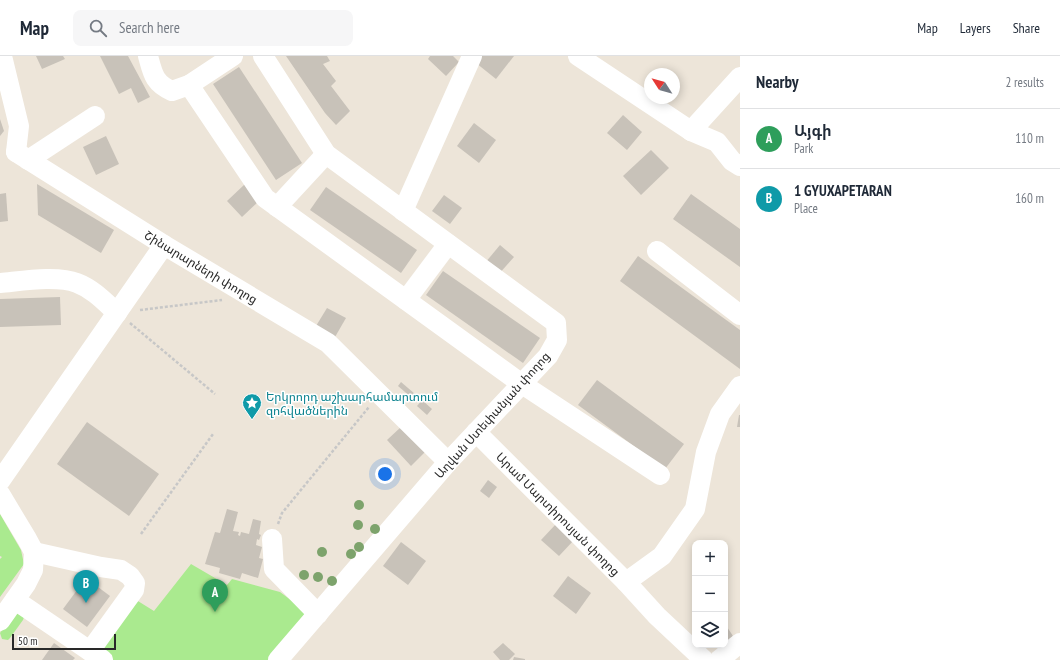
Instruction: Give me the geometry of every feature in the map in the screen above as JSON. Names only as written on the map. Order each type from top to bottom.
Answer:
[{"type":"street","points":[[2,56],[19,126],[15,155]]},
{"type":"street","points":[[148,56],[154,77],[163,86],[172,91],[189,85],[233,56]]},
{"type":"street","name":"Աղվան Ստեփանյան փողոց","points":[[263,56],[326,154],[556,324],[557,340],[548,356],[448,462],[278,660]]},
{"type":"street","points":[[403,211],[472,56]]},
{"type":"street","points":[[578,56],[691,131],[716,142],[732,161],[740,166]]},
{"type":"street","points":[[691,131],[740,77]]},
{"type":"street","points":[[189,85],[265,198],[522,384],[660,475]]},
{"type":"street","points":[[15,155],[95,116]]},
{"type":"street","points":[[277,207],[326,154]]},
{"type":"street","name":"Շինարարների փողոց","points":[[15,155],[328,344],[448,462]]},
{"type":"street","points":[[406,300],[448,244]]},
{"type":"street","points":[[0,481],[164,245]]},
{"type":"street","points":[[657,252],[740,315]]},
{"type":"street","points":[[0,282],[58,279],[70,281],[92,291],[117,313]]},
{"type":"street","name":"Արամ Մարտիրոսյան փողոց","points":[[476,432],[626,582],[662,556],[695,509],[706,452],[720,414],[740,386]]},
{"type":"street","points":[[0,494],[34,552],[33,570],[26,584],[0,621]]},
{"type":"street","points":[[272,539],[274,569],[318,614]]},
{"type":"street","points":[[15,600],[96,656],[134,590],[134,583],[130,576],[122,570],[101,567],[34,552]]},
{"type":"street","points":[[626,582],[657,616],[704,660]]},
{"type":"street","points":[[719,660],[740,643]]},
{"type":"path","points":[[117,313],[249,296]]},
{"type":"path","points":[[117,313],[215,394]]},
{"type":"path","points":[[272,539],[282,513],[373,402],[389,404]]},
{"type":"path","points":[[141,534],[213,434]]},
{"type":"green space","points":[[0,514],[21,550],[24,564],[0,597],[0,559],[2,557],[0,556]]},
{"type":"green space","points":[[191,564],[227,585],[232,579],[280,592],[307,612],[271,660],[112,660],[96,648],[133,598],[154,611]]},
{"type":"green space","points":[[15,612],[24,617],[23,620],[8,640],[2,639],[0,633]]},
{"type":"building","points":[[36,56],[63,56],[65,59],[42,69]]},
{"type":"building","points":[[100,56],[128,56],[150,97],[138,103],[131,88],[119,94]]},
{"type":"building","points":[[286,56],[327,56],[330,61],[323,64],[336,81],[331,86],[350,111],[336,125],[325,113]]},
{"type":"building","points":[[430,56],[453,56],[459,62],[446,76],[428,59]]},
{"type":"building","points":[[482,56],[514,56],[496,79],[476,63]]},
{"type":"building","points":[[239,67],[302,163],[276,180],[213,84]]},
{"type":"building","points":[[623,115],[642,132],[627,150],[607,133]]},
{"type":"building","points":[[0,119],[4,131],[0,136]]},
{"type":"building","points":[[474,123],[496,140],[479,163],[457,146]]},
{"type":"building","points":[[106,136],[119,164],[96,175],[83,147]]},
{"type":"building","points":[[651,150],[669,168],[641,195],[623,176]]},
{"type":"building","points":[[37,184],[114,230],[101,253],[38,215]]},
{"type":"building","points":[[245,184],[260,200],[242,217],[227,201]]},
{"type":"building","points":[[326,187],[417,250],[401,273],[310,210]]},
{"type":"building","points":[[6,193],[8,221],[0,222],[0,194]]},
{"type":"building","points":[[691,194],[740,229],[740,267],[673,219]]},
{"type":"building","points":[[444,195],[462,208],[450,224],[432,211]]},
{"type":"building","points":[[500,245],[514,257],[498,275],[485,263]]},
{"type":"building","points":[[638,256],[740,330],[740,369],[620,281]]},
{"type":"building","points":[[443,271],[540,338],[523,363],[426,295]]},
{"type":"building","points":[[60,297],[61,325],[0,327],[0,299]]},
{"type":"building","points":[[327,308],[346,318],[335,337],[316,326]]},
{"type":"building","points":[[597,380],[684,444],[665,469],[578,405]]},
{"type":"building","points":[[401,382],[415,394],[412,398],[398,386]]},
{"type":"building","points":[[422,400],[432,409],[427,415],[417,406]]},
{"type":"building","points":[[739,415],[740,427],[737,427]]},
{"type":"building","points":[[87,422],[159,474],[129,516],[57,464]]},
{"type":"building","points":[[401,427],[425,452],[411,466],[387,440]]},
{"type":"building","points":[[488,480],[497,487],[489,498],[480,491]]},
{"type":"building","points":[[227,509],[238,512],[233,531],[239,532],[238,535],[240,536],[241,532],[249,534],[253,519],[261,521],[259,534],[261,535],[259,540],[257,539],[256,545],[262,547],[259,558],[263,559],[258,578],[242,573],[240,579],[219,573],[220,568],[205,564],[215,532],[220,533]]},
{"type":"building","points":[[556,524],[574,540],[559,556],[541,540]]},
{"type":"building","points":[[401,542],[426,561],[408,585],[383,566]]},
{"type":"building","points":[[568,576],[591,593],[576,614],[553,596]]},
{"type":"building","points":[[86,578],[110,596],[87,627],[63,609]]},
{"type":"building","points":[[728,628],[733,636],[728,640]]},
{"type":"building","points":[[54,643],[75,658],[73,660],[42,660]]},
{"type":"building","points":[[503,643],[515,654],[509,660],[500,660],[493,652]]},
{"type":"building","points":[[514,657],[525,659],[525,660],[513,660]]},
{"type":"place","name":"Երկրորդ աշխարհամարտում զոհվածներին","points":[[252,420]]},
{"type":"place","name":"1 GYUXAPETARAN","points":[[86,603]]},
{"type":"place","name":"Այգի","points":[[215,612]]}]
